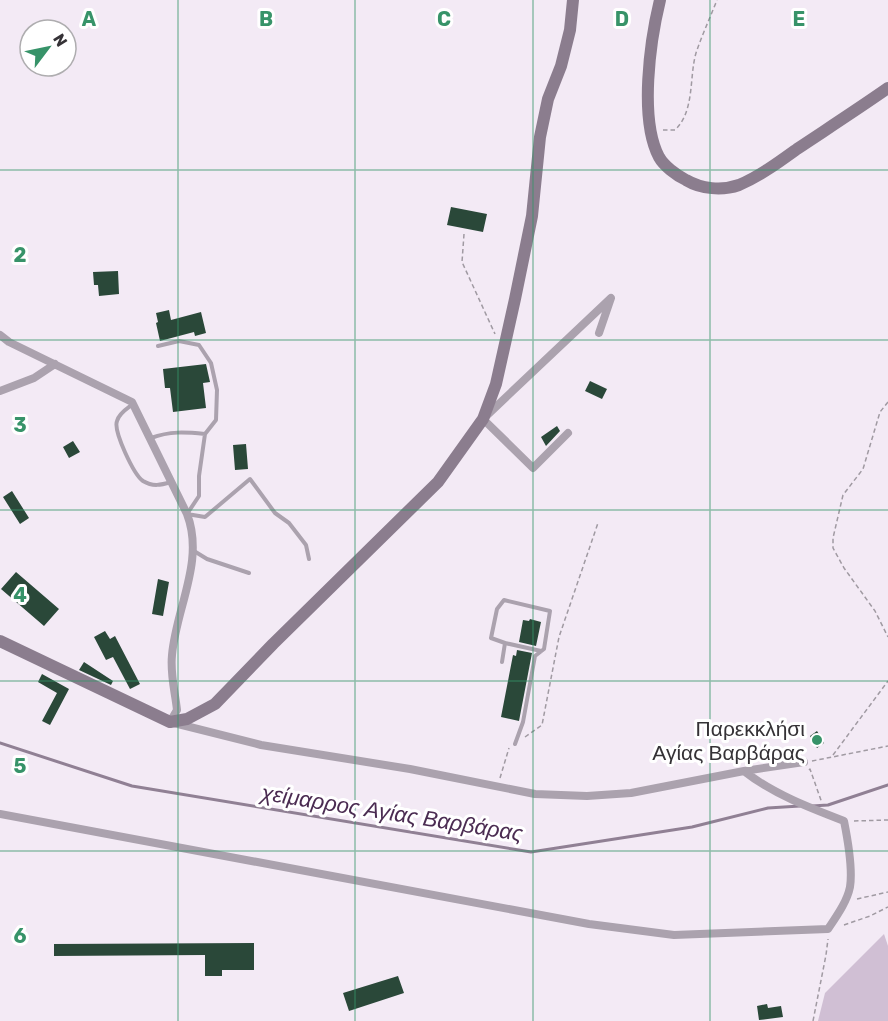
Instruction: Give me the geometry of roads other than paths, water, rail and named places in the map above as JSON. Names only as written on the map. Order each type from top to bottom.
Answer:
[{"type":"street","points":[[483,419],[496,384],[503,352],[532,216],[540,137],[548,99],[561,66],[568,39],[573,0]]},
{"type":"street","points":[[660,0],[649,71],[647,98],[649,124],[660,159],[677,176],[694,184],[712,189],[737,185],[765,171],[888,88]]},
{"type":"street","points":[[170,722],[187,719],[215,704],[438,482],[483,419],[610,298],[599,333]]},
{"type":"street","points":[[0,335],[9,342],[134,404],[187,514],[192,527],[194,550],[172,652],[170,676],[177,710],[170,722]]},
{"type":"street","points":[[0,392],[34,378],[55,364]]},
{"type":"street","points":[[483,419],[533,468],[568,433]]},
{"type":"street","points":[[0,641],[170,722],[261,745],[410,769],[535,794],[587,796],[631,793],[804,762]]},
{"type":"street","points":[[0,814],[637,932],[690,936],[828,929],[850,887],[849,848],[844,821],[810,808],[756,781],[744,771]]},
{"type":"lane","points":[[158,346],[179,342],[199,345],[211,363],[217,390],[216,420],[205,434],[199,477],[199,496],[187,514],[205,517],[250,479],[275,513],[289,523],[306,545],[309,559]]},
{"type":"lane","points":[[134,404],[120,414],[116,422],[116,432],[137,476],[152,485],[159,486],[171,482]]},
{"type":"lane","points":[[150,438],[180,431],[205,434]]},
{"type":"lane","points":[[194,550],[207,559],[249,573]]},
{"type":"lane","points":[[516,744],[523,722],[535,656],[544,649],[550,611],[504,600],[497,609],[491,638],[541,651]]},
{"type":"lane","points":[[502,662],[505,643]]},
{"type":"waterway","name":"χείμαρρος Αγίας Βαρβάρας","points":[[0,743],[132,786],[531,852],[692,827],[768,808],[800,806]]},
{"type":"waterway","name":"χείμαρρος Αγίας Βαρβάρας","points":[[812,806],[828,805],[888,785]]},
{"type":"place","name":"Παρεκκλήσι Αγίας Βαρβάρας","points":[[817,740]]}]
